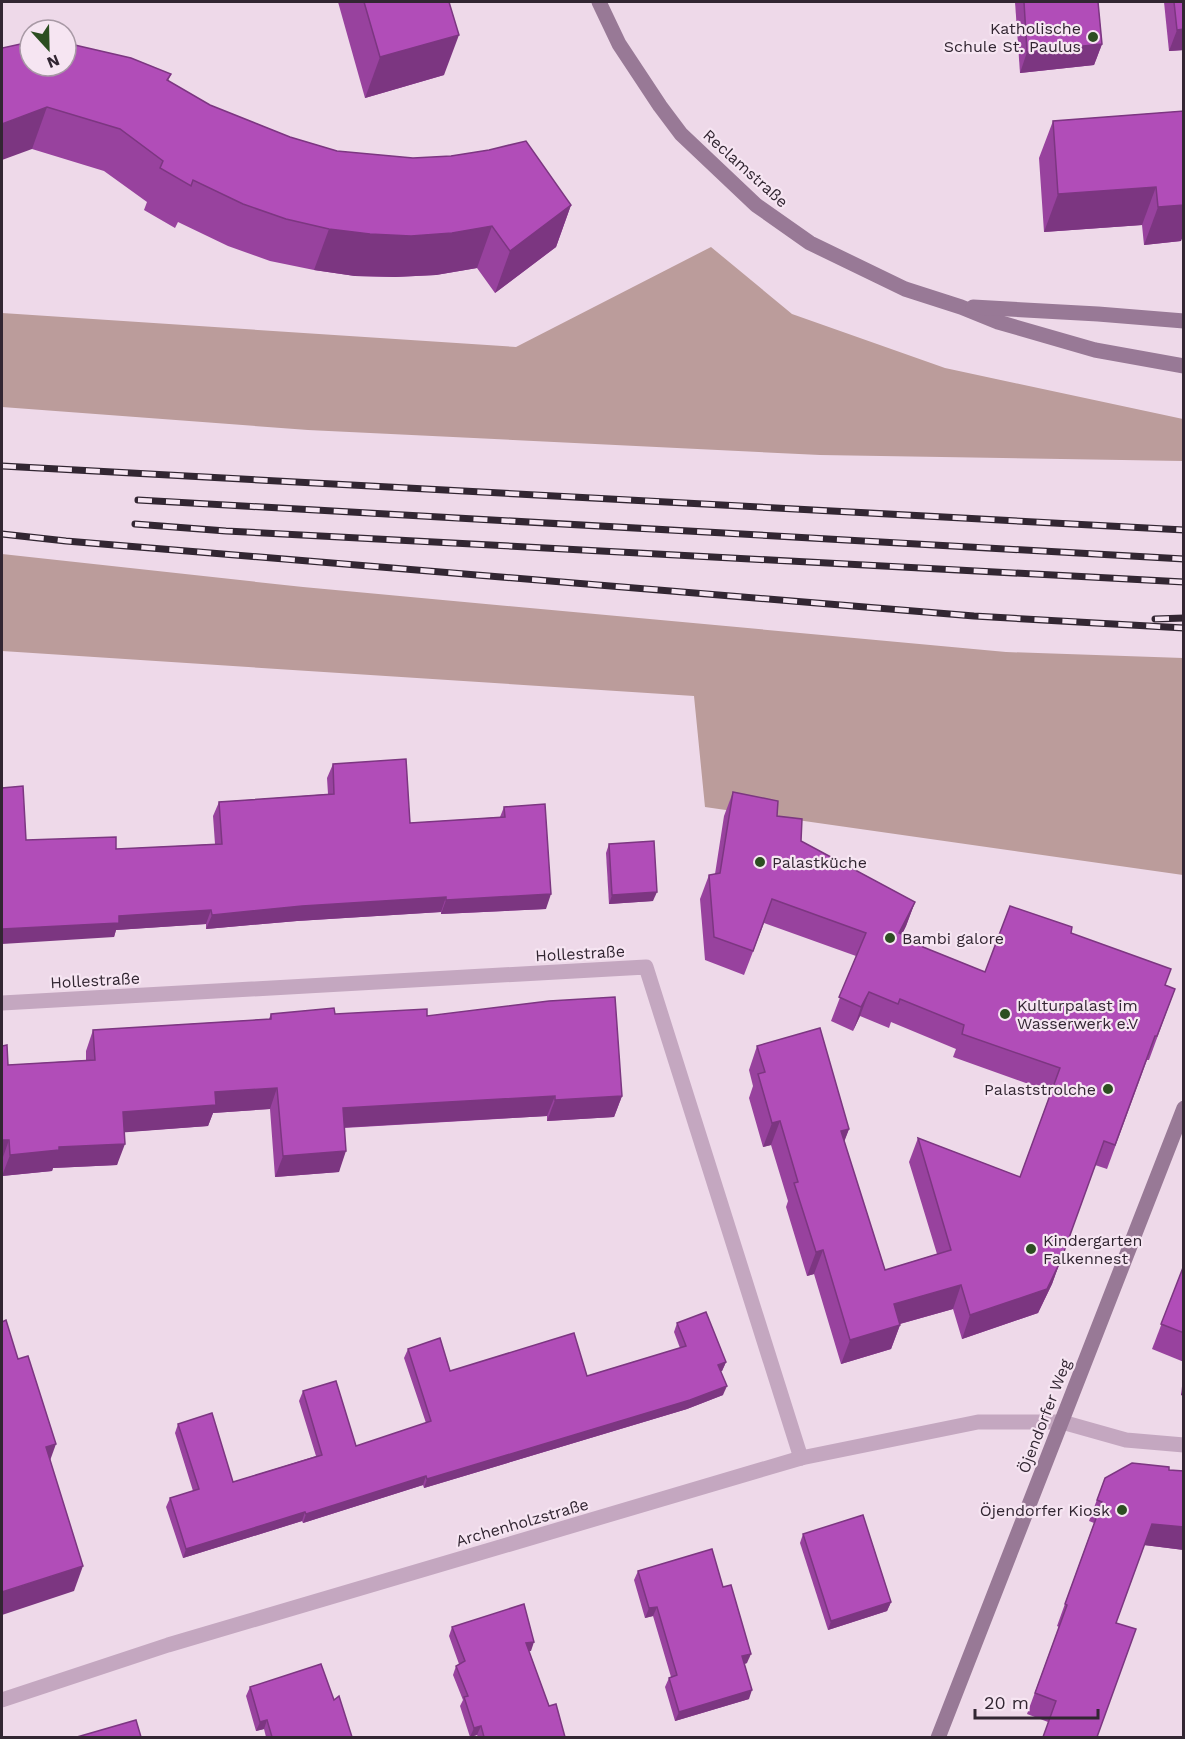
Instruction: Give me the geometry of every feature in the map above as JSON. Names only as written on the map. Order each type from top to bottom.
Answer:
[{"type":"street","name":"Reclamstraße","points":[[599,2],[619,45],[660,106],[695,148],[756,205],[810,243],[905,289],[998,322],[1095,350],[1184,366]]},
{"type":"street","name":"Reclamstraße","points":[[961,307],[1184,321]]},
{"type":"street","name":"Hollestraße","points":[[2,1003],[646,967],[801,1458]]},
{"type":"street","name":"Öjendorfer Weg","points":[[938,1737],[1184,1108]]},
{"type":"street","name":"Archenholzstraße","points":[[2,1700],[168,1645],[801,1458],[978,1422],[1062,1422],[1126,1440],[1184,1445]]},
{"type":"shaded area","points":[[711,247],[792,314],[945,368],[1183,419],[1183,461],[820,455],[308,430],[2,407],[2,313],[516,347]]},
{"type":"shaded area","points":[[2,554],[303,587],[1006,652],[1183,658],[1183,875],[705,807],[694,696],[2,651]]},
{"type":"building","points":[[364,2],[449,2],[459,35],[380,57]]},
{"type":"building","points":[[1024,2],[1098,2],[1102,44],[1027,52]]},
{"type":"building","points":[[1174,2],[1184,2],[1184,29],[1177,30]]},
{"type":"building","points":[[18,45],[18,78],[78,78],[78,46],[131,58],[171,74],[167,80],[210,105],[290,137],[337,151],[413,158],[451,156],[526,141],[571,205],[510,251],[492,226],[452,233],[411,236],[329,229],[286,219],[243,204],[193,180],[191,186],[160,168],[163,161],[120,129],[47,107],[2,124],[2,48]]},
{"type":"building","points":[[1184,111],[1184,205],[1158,207],[1156,187],[1058,194],[1053,121]]},
{"type":"building","points":[[406,759],[410,823],[505,817],[504,807],[545,804],[551,894],[446,900],[446,897],[302,906],[212,915],[211,910],[119,916],[119,923],[2,929],[2,788],[23,786],[26,840],[116,837],[116,849],[222,844],[219,802],[334,794],[333,764]]},
{"type":"building","points":[[733,792],[778,801],[777,816],[802,819],[801,841],[915,902],[899,933],[924,944],[923,947],[985,972],[1010,906],[1072,927],[1071,933],[1171,969],[1165,985],[1175,989],[1115,1145],[1104,1141],[1061,1260],[1047,1289],[970,1315],[961,1285],[894,1304],[900,1325],[850,1340],[823,1250],[816,1252],[794,1183],[798,1182],[780,1121],[772,1123],[758,1074],[765,1072],[757,1046],[820,1028],[849,1129],[841,1131],[885,1270],[951,1250],[918,1138],[1020,1177],[1060,1068],[962,1034],[964,1025],[900,999],[898,1004],[869,992],[861,1007],[839,997],[866,933],[772,899],[753,951],[714,937],[709,875],[720,873]]},
{"type":"building","points":[[654,841],[657,892],[612,895],[609,844]]},
{"type":"building","points":[[615,997],[622,1096],[555,1100],[555,1096],[343,1108],[346,1151],[283,1156],[277,1088],[215,1092],[216,1105],[123,1112],[125,1144],[59,1147],[59,1150],[10,1155],[9,1140],[2,1140],[2,1046],[7,1045],[8,1065],[95,1060],[93,1030],[271,1019],[271,1014],[334,1008],[335,1014],[427,1009],[427,1016],[549,1001]]},
{"type":"building","points":[[1184,1265],[1184,1333],[1161,1324]]},
{"type":"building","points":[[706,1312],[726,1362],[718,1365],[727,1386],[690,1400],[427,1479],[426,1476],[186,1549],[170,1498],[199,1489],[178,1424],[212,1413],[233,1482],[322,1455],[303,1391],[336,1381],[356,1446],[431,1421],[408,1349],[440,1338],[450,1371],[574,1333],[587,1376],[686,1346],[677,1323]]},
{"type":"building","points":[[6,1320],[18,1359],[28,1356],[56,1444],[46,1447],[83,1566],[2,1592],[2,1322]]},
{"type":"building","points":[[1132,1463],[1184,1471],[1184,1527],[1152,1524],[1116,1623],[1136,1629],[1097,1737],[1043,1737],[1056,1701],[1035,1693],[1102,1502],[1097,1500],[1105,1478]]},
{"type":"building","points":[[863,1515],[891,1602],[831,1621],[803,1534]]},
{"type":"building","points":[[712,1549],[723,1587],[731,1585],[751,1654],[742,1656],[752,1690],[679,1712],[669,1678],[677,1675],[657,1607],[649,1608],[638,1571]]},
{"type":"building","points":[[524,1604],[534,1642],[526,1643],[549,1706],[556,1704],[565,1737],[484,1737],[481,1726],[474,1728],[464,1697],[468,1696],[456,1666],[465,1661],[452,1627]]},
{"type":"building","points":[[321,1664],[334,1700],[339,1696],[352,1737],[272,1737],[267,1720],[260,1722],[250,1687]]},
{"type":"building","points":[[136,1720],[141,1737],[77,1737]]},
{"type":"railway","points":[[2,466],[1184,530]]},
{"type":"railway","points":[[138,500],[1184,559]]},
{"type":"railway","points":[[135,524],[226,531],[1184,582]]},
{"type":"railway","points":[[2,534],[974,616],[1184,628]]},
{"type":"railway","points":[[1155,619],[1184,618]]},
{"type":"place","name":"Katholische Schule St. Paulus","points":[[1093,37]]},
{"type":"place","name":"Palastküche","points":[[760,862]]},
{"type":"place","name":"Bambi galore","points":[[890,938]]},
{"type":"place","name":"Kulturpalast im Wasserwerk e.V","points":[[1005,1014]]},
{"type":"place","name":"Palaststrolche","points":[[1108,1089]]},
{"type":"place","name":"Kindergarten Falkennest","points":[[1031,1249]]},
{"type":"place","name":"Öjendorfer Kiosk","points":[[1122,1510]]}]
